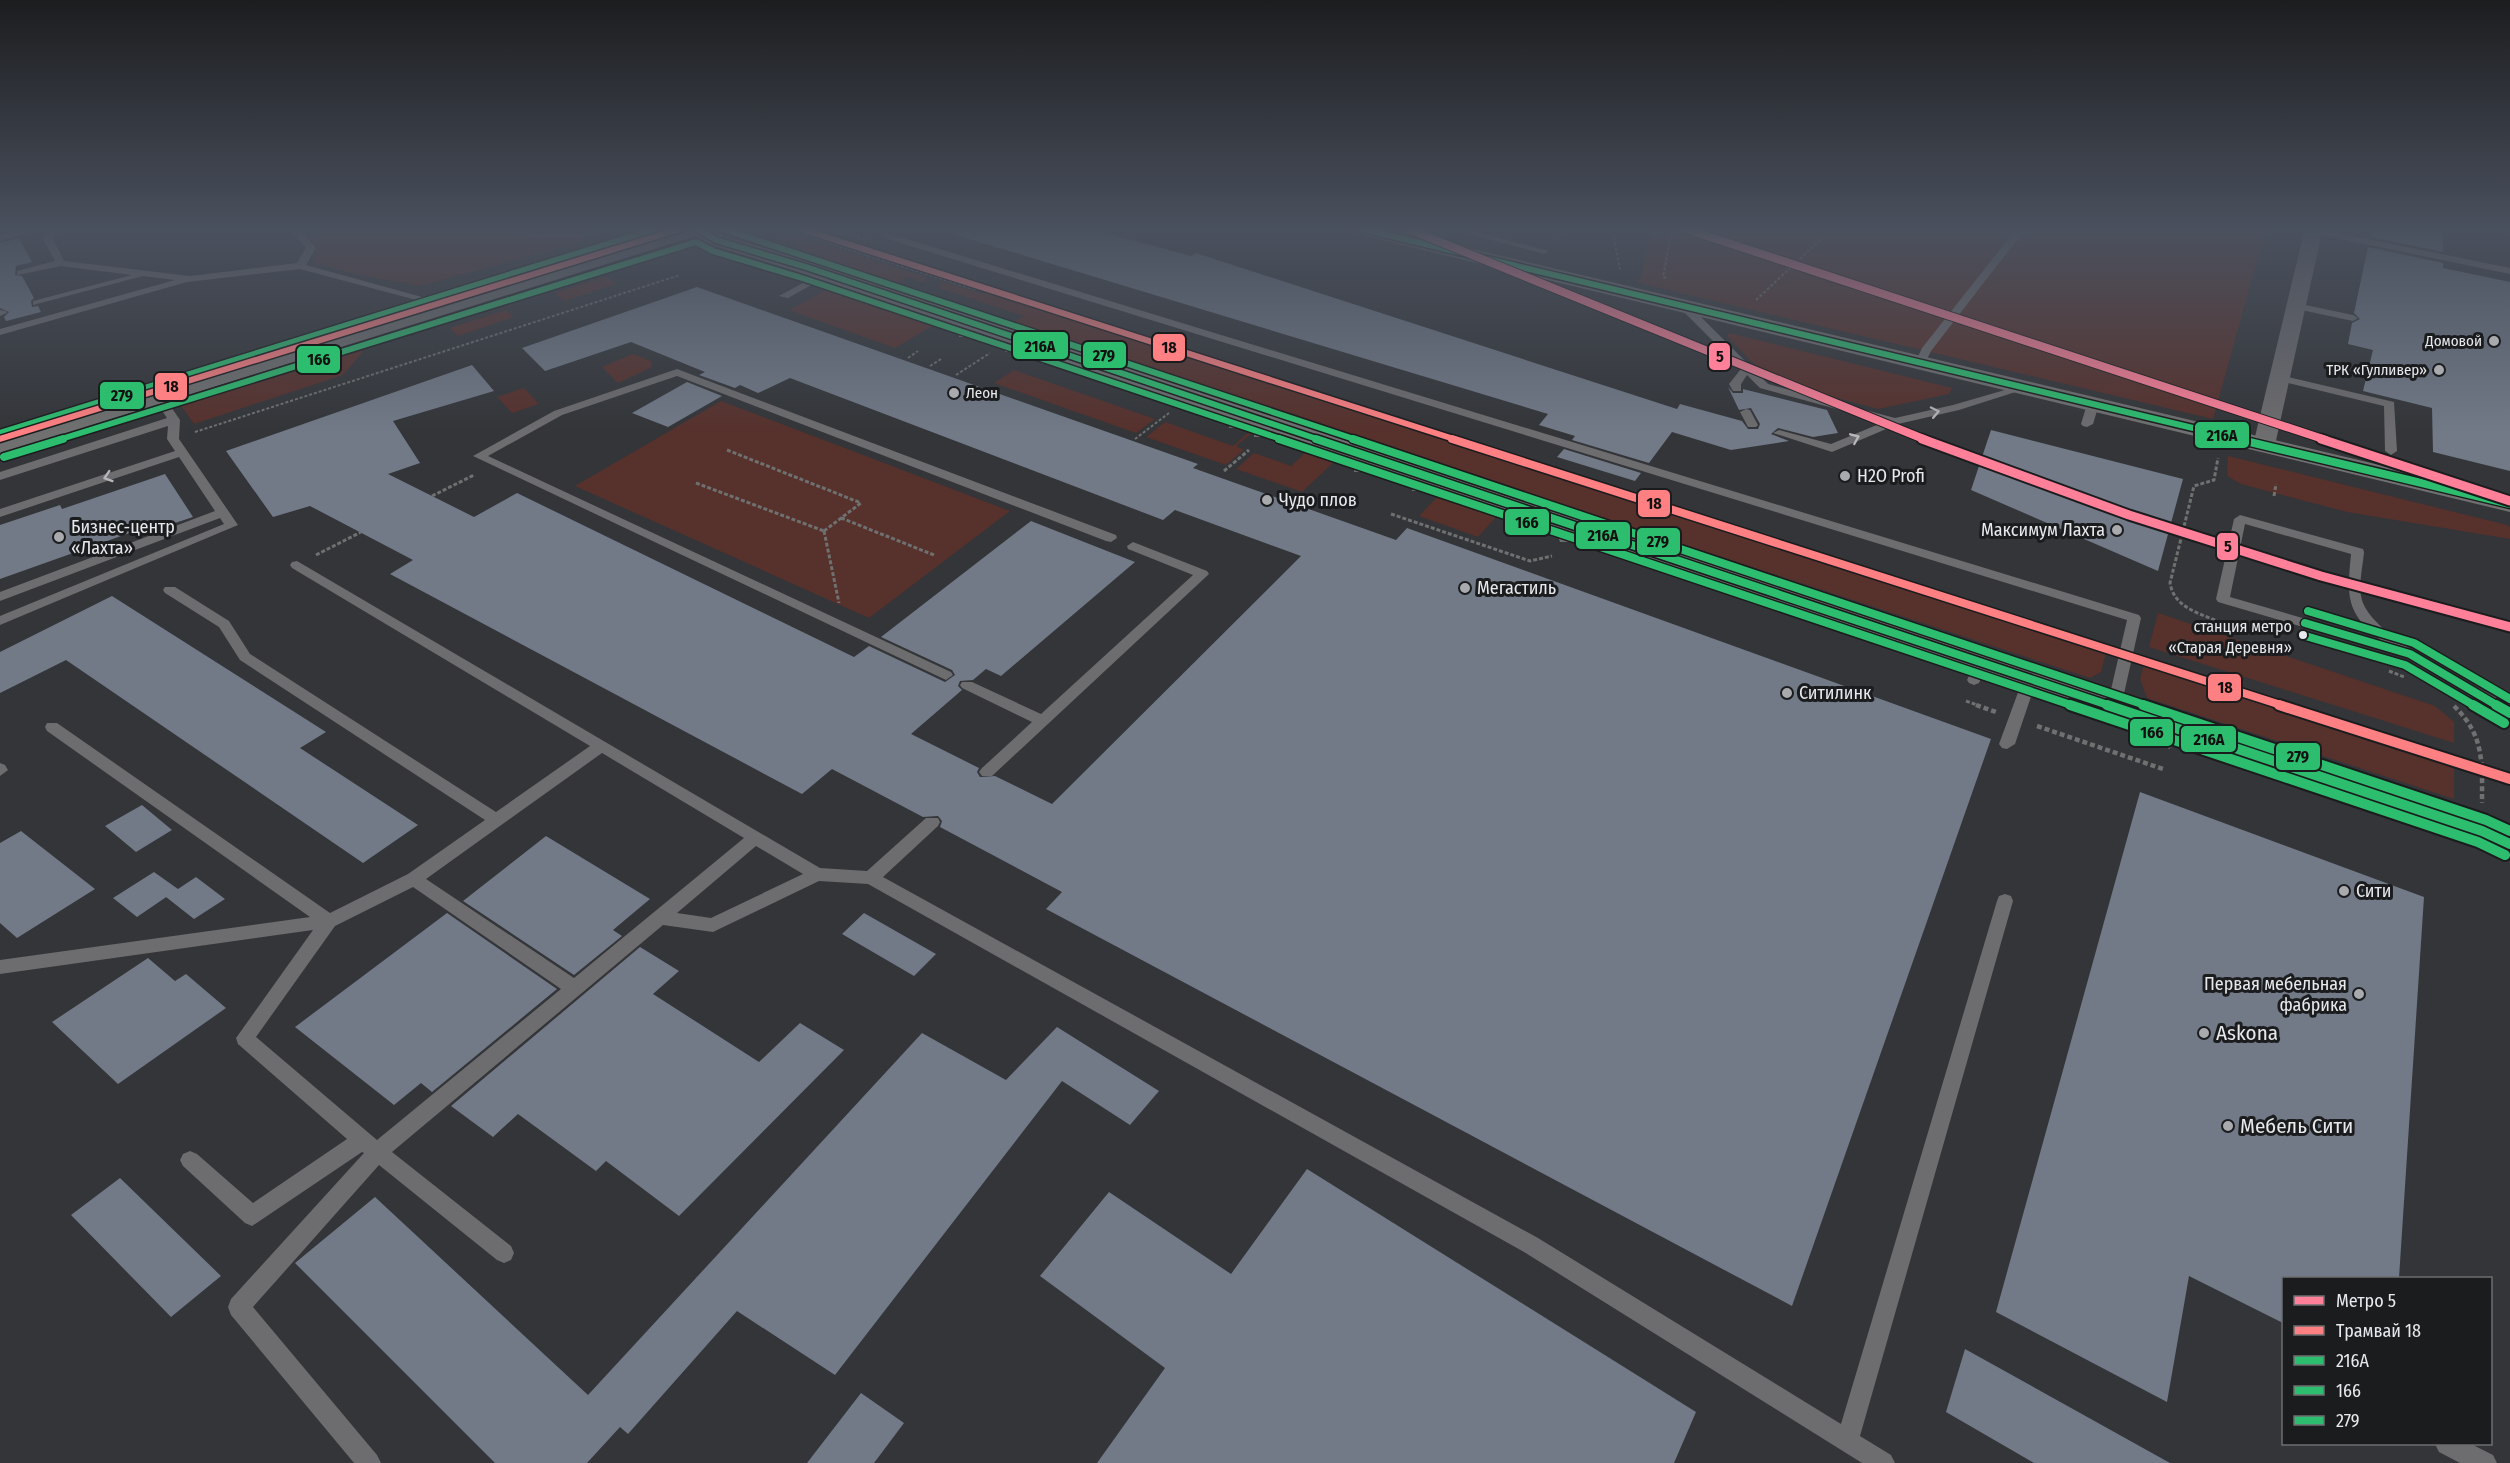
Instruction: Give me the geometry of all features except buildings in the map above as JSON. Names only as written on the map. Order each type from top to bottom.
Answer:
[{"type":"main road","points":[[0,427],[433,296]]},
{"type":"main road","points":[[0,446],[482,296]]},
{"type":"main road","points":[[884,296],[971,330],[1016,343],[1253,429],[1305,443],[1422,482],[1978,671],[2030,679],[2114,707],[2170,736],[2481,831],[2510,844]]},
{"type":"main road","points":[[1643,296],[1923,356],[2022,387],[2090,414],[2264,445],[2510,504]]},
{"type":"street","points":[[2264,445],[2298,296]]},
{"type":"lane","points":[[37,303],[63,296]]},
{"type":"lane","points":[[0,332],[128,296]]},
{"type":"lane","points":[[414,296],[424,299]]},
{"type":"lane","points":[[1084,296],[2134,618],[2114,707]]},
{"type":"lane","points":[[1923,356],[1969,296]]},
{"type":"lane","points":[[1684,306],[1746,369],[1760,388],[1895,421]]},
{"type":"lane","points":[[2296,306],[2353,318]]},
{"type":"lane","points":[[1737,389],[1735,384],[1746,369]]},
{"type":"lane","points":[[946,675],[479,456],[558,413],[677,372],[1112,538]]},
{"type":"lane","points":[[2280,378],[2390,405],[2391,451]]},
{"type":"lane","points":[[1779,433],[1834,447],[1895,421],[1955,408],[2022,387]]},
{"type":"lane","points":[[0,621],[232,525],[173,439],[174,420],[159,397]]},
{"type":"lane","points":[[1955,408],[1967,417]]},
{"type":"lane","points":[[1746,412],[1752,425]]},
{"type":"lane","points":[[0,477],[174,420]]},
{"type":"lane","points":[[1801,426],[1808,441]]},
{"type":"lane","points":[[1828,434],[1834,447]]},
{"type":"lane","points":[[0,513],[182,452]]},
{"type":"lane","points":[[0,597],[222,513]]},
{"type":"lane","points":[[2410,654],[2223,599],[2240,519],[2358,552],[2355,600],[2363,618],[2410,654],[2510,713]]},
{"type":"lane","points":[[987,772],[1202,574],[1133,546]]},
{"type":"lane","points":[[297,565],[817,874],[871,878],[1531,1245],[1883,1463]]},
{"type":"lane","points":[[170,590],[224,624],[245,657],[496,820]]},
{"type":"lane","points":[[2007,744],[2030,679]]},
{"type":"lane","points":[[967,686],[1043,721]]},
{"type":"lane","points":[[52,728],[329,921]]},
{"type":"lane","points":[[0,967],[329,921],[414,879],[602,745]]},
{"type":"lane","points":[[871,878],[932,822]]},
{"type":"lane","points":[[369,1463],[239,1307],[378,1152],[756,837]]},
{"type":"lane","points":[[658,917],[713,925],[817,874]]},
{"type":"lane","points":[[414,879],[574,988]]},
{"type":"lane","points":[[1847,1442],[2005,901]]},
{"type":"lane","points":[[329,921],[245,1038],[362,1140],[504,1253]]},
{"type":"lane","points":[[190,1160],[252,1216],[362,1140]]},
{"type":"lane","points":[[2451,1445],[2485,1463]]},
{"type":"path","points":[[173,439],[614,296]]},
{"type":"path","points":[[1760,296],[1755,301],[1766,303]]},
{"type":"path","points":[[956,375],[1016,343]]},
{"type":"path","points":[[908,358],[918,351]]},
{"type":"path","points":[[930,366],[941,359]]},
{"type":"path","points":[[1135,439],[1170,413]]},
{"type":"path","points":[[1224,471],[1253,429]]},
{"type":"path","points":[[727,450],[861,503],[824,531]]},
{"type":"path","points":[[432,496],[494,464]]},
{"type":"path","points":[[696,483],[824,531]]},
{"type":"path","points":[[2274,496],[2276,484]]},
{"type":"path","points":[[1391,514],[1530,561],[1552,556]]},
{"type":"path","points":[[841,518],[934,555]]},
{"type":"path","points":[[824,531],[844,627]]},
{"type":"path","points":[[297,565],[361,532]]},
{"type":"path","points":[[1966,701],[2163,769]]},
{"type":"shaded area","points":[[559,296],[578,296],[564,301]]},
{"type":"shaded area","points":[[814,296],[849,296],[934,325],[895,348],[789,310]]},
{"type":"shaded area","points":[[964,296],[999,296],[2106,653],[2101,672],[2090,678],[1012,324],[1024,316]]},
{"type":"shaded area","points":[[1695,296],[2247,296],[2213,419]]},
{"type":"shaded area","points":[[506,310],[514,317],[458,336],[450,328]]},
{"type":"shaded area","points":[[1729,333],[1952,388],[1949,394],[1878,409],[1768,379],[1727,336]]},
{"type":"shaded area","points":[[374,339],[343,375],[194,424],[177,400]]},
{"type":"shaded area","points":[[633,354],[651,361],[652,367],[618,383],[602,367]]},
{"type":"shaded area","points":[[1014,370],[1155,419],[1136,433],[994,383]]},
{"type":"shaded area","points":[[524,388],[539,404],[512,413],[497,397]]},
{"type":"shaded area","points":[[721,401],[1010,511],[869,618],[575,486]]},
{"type":"shaded area","points":[[1165,422],[1233,446],[1249,432],[1252,433],[1236,446],[1244,450],[1226,465],[1146,437]]},
{"type":"shaded area","points":[[1307,451],[1335,461],[1302,492],[1236,469],[1254,453],[1291,466]]},
{"type":"shaded area","points":[[2228,456],[2507,525],[2510,527],[2510,539],[2347,512],[2241,484],[2227,476]]},
{"type":"shaded area","points":[[1438,496],[1497,516],[1478,537],[1419,516]]},
{"type":"shaded area","points":[[2158,613],[2435,706],[2454,722],[2454,743],[2149,647]]},
{"type":"shaded area","points":[[2144,664],[2454,763],[2454,799],[2147,698],[2140,679]]},
{"type":"metro line","name":"5","points":[[1573,296],[1915,436],[2129,515],[2321,576],[2510,627]]},
{"type":"metro line","name":"5","points":[[1890,296],[2510,501]]},
{"type":"tram line","name":"18","points":[[0,439],[462,296]]},
{"type":"tram line","name":"18","points":[[1010,296],[2510,779]]},
{"type":"transit line","name":"279","points":[[0,433],[440,296]]},
{"type":"transit line","name":"166","points":[[4,457],[521,296]]},
{"type":"transit line","name":"166","points":[[856,296],[2478,842],[2505,855]]},
{"type":"transit line","name":"216А","points":[[893,296],[2482,831],[2510,844]]},
{"type":"transit line","name":"279","points":[[930,296],[2486,820],[2510,831]]},
{"type":"transit line","name":"216А","points":[[1643,296],[2510,504]]},
{"type":"transit line","name":"279","points":[[2308,611],[2414,643],[2510,699]]},
{"type":"transit line","name":"216А","points":[[2305,623],[2410,654],[2510,713]]},
{"type":"transit line","name":"166","points":[[2302,635],[2405,665],[2504,723]]},
{"type":"place","name":"Домовой","points":[[2494,341]]},
{"type":"place","name":"ТРК «Гулливер»","points":[[2439,370]]},
{"type":"place","name":"Леон","points":[[954,393]]},
{"type":"place","name":"H2O Profi","points":[[1845,476]]},
{"type":"place","name":"Чудо плов","points":[[1267,500]]},
{"type":"place","name":"Максимум Лахта","points":[[2117,530]]},
{"type":"place","name":"Бизнес-центр «Лахта»","points":[[59,537]]},
{"type":"place","name":"Мегастиль","points":[[1465,588]]},
{"type":"place","name":"станция метро «Старая Деревня»","points":[[2303,635]]},
{"type":"place","name":"Ситилинк","points":[[1787,693]]},
{"type":"place","name":"Сити","points":[[2344,891]]},
{"type":"place","name":"Первая мебельная фабрика","points":[[2359,994]]},
{"type":"place","name":"Askona","points":[[2204,1033]]},
{"type":"place","name":"Мебель Сити","points":[[2228,1126]]}]
